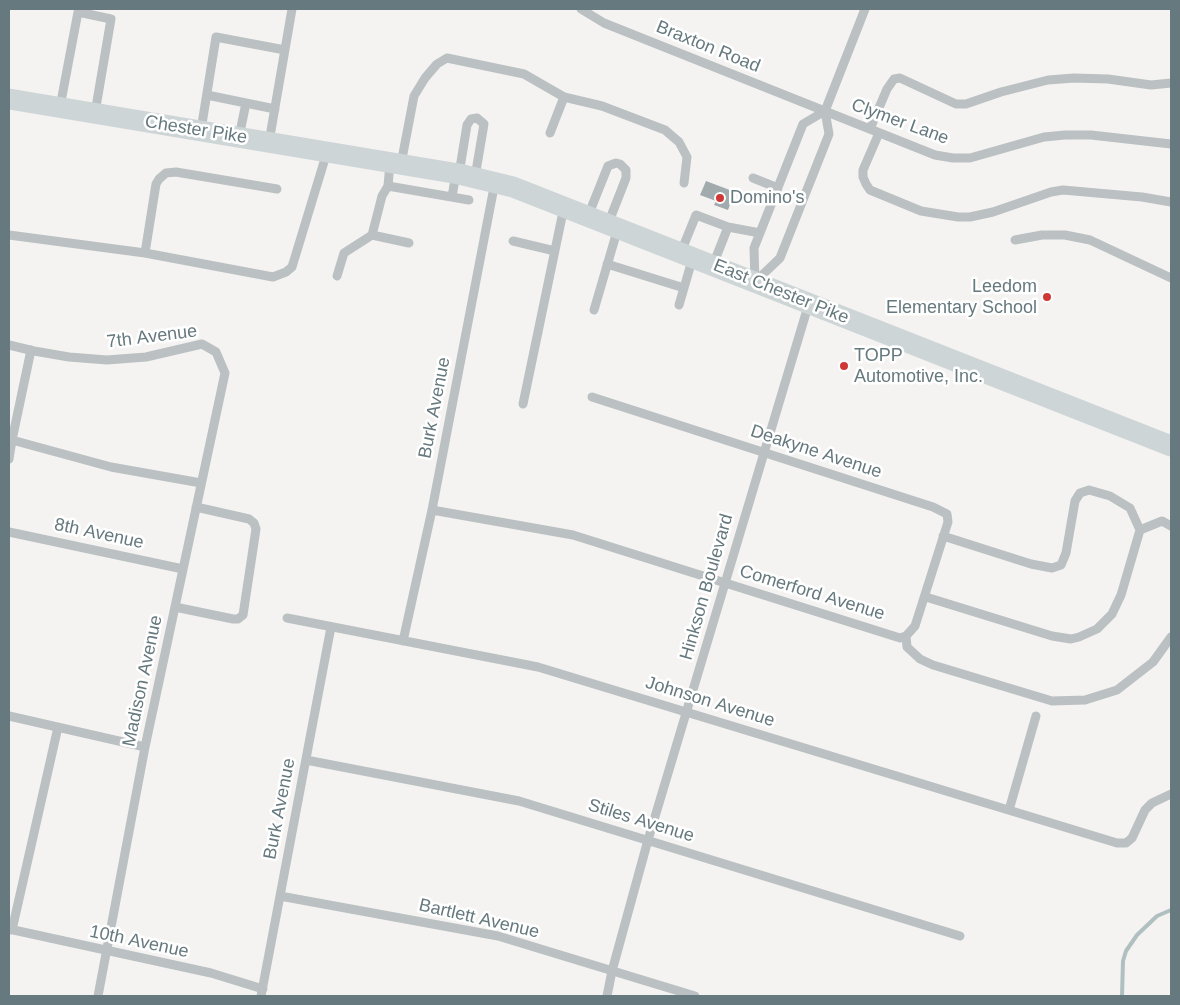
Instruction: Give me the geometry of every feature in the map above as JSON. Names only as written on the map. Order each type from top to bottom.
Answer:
[{"type":"main road","name":"Chester Pike","points":[[9,99],[391,163]]},
{"type":"main road","name":"East Chester Pike","points":[[391,163],[424,180],[471,176],[564,206],[1171,446]]},
{"type":"street","points":[[269,142],[292,9]]},
{"type":"street","name":"Braxton Road","points":[[581,9],[604,22],[825,111]]},
{"type":"street","points":[[756,282],[780,258],[829,134],[825,111],[864,9]]},
{"type":"street","points":[[60,107],[78,12],[111,19],[95,113]]},
{"type":"street","points":[[201,131],[216,37],[285,50]]},
{"type":"street","points":[[372,236],[382,196],[388,186],[391,163],[414,96],[437,64],[447,58],[524,74],[564,96],[602,106],[666,130],[679,142],[687,157],[684,183]]},
{"type":"street","points":[[1171,84],[1151,85],[1108,79],[1074,78],[1048,80],[1022,86],[966,104],[956,104],[900,78],[894,79],[887,89],[863,170],[863,177],[870,190],[921,211],[951,216],[970,217],[993,212],[1051,192],[1063,190],[1142,197],[1171,202]]},
{"type":"street","points":[[207,95],[275,109]]},
{"type":"street","points":[[550,133],[564,96]]},
{"type":"street","points":[[240,137],[246,103]]},
{"type":"street","points":[[756,282],[754,248],[803,124],[825,111]]},
{"type":"street","name":"Clymer Lane","points":[[825,111],[935,155],[953,158],[970,158],[1066,134],[1171,144]]},
{"type":"street","points":[[452,197],[471,176],[484,124],[477,118],[471,119],[467,125],[471,176]]},
{"type":"street","points":[[9,235],[144,253],[273,277],[286,272],[292,267],[327,152]]},
{"type":"street","points":[[588,216],[606,170],[612,164],[620,164],[626,170],[626,178],[613,226],[607,264],[594,310]]},
{"type":"street","points":[[144,253],[156,184],[166,173],[176,172],[277,189]]},
{"type":"street","name":"Burk Avenue","points":[[403,641],[432,510],[471,176]]},
{"type":"street","points":[[753,178],[778,188]]},
{"type":"street","points":[[388,186],[424,180],[452,197],[469,200]]},
{"type":"street","points":[[523,404],[564,206]]},
{"type":"street","points":[[679,305],[684,288],[687,255],[696,215],[728,227],[760,233]]},
{"type":"street","points":[[713,265],[728,227]]},
{"type":"street","points":[[1015,240],[1042,235],[1065,235],[1090,240],[1171,278]]},
{"type":"street","points":[[337,276],[344,253],[372,236],[409,243]]},
{"type":"street","points":[[514,241],[555,251]]},
{"type":"street","points":[[607,264],[684,288]]},
{"type":"street","name":"Hinkson Boulevard","points":[[608,996],[612,971],[648,840],[809,303]]},
{"type":"street","name":"7th Avenue","points":[[9,345],[70,357],[107,360],[146,358],[202,344],[216,352],[225,374]]},
{"type":"street","points":[[9,459],[31,350]]},
{"type":"street","name":"Madison Avenue","points":[[98,996],[145,747],[225,374]]},
{"type":"street","name":"Deakyne Avenue","points":[[592,397],[941,510],[947,514],[948,522],[926,596]]},
{"type":"street","points":[[12,440],[111,467],[201,483]]},
{"type":"street","points":[[943,536],[1031,564],[1052,568],[1061,565],[1066,553],[1075,501],[1080,493],[1089,490],[1110,496],[1130,508],[1140,530],[1121,595],[1112,614],[1097,629],[1079,637],[1071,639],[1052,636],[926,596],[915,626],[906,636],[907,646],[920,659],[933,665],[1052,701],[1085,700],[1117,690],[1153,662],[1171,637]]},
{"type":"street","points":[[175,607],[232,619],[238,619],[242,615],[256,529],[254,523],[249,519],[196,507]]},
{"type":"street","name":"Comerford Avenue","points":[[432,510],[574,535],[900,638],[906,636]]},
{"type":"street","points":[[1140,530],[1162,521],[1171,526]]},
{"type":"street","name":"8th Avenue","points":[[9,532],[183,568]]},
{"type":"street","name":"Johnson Avenue","points":[[287,618],[538,667],[1117,843],[1126,843],[1132,838],[1145,810],[1152,803],[1171,794]]},
{"type":"street","name":"Burk Avenue","points":[[262,992],[331,627]]},
{"type":"street","points":[[9,716],[145,747]]},
{"type":"street","points":[[1009,810],[1036,716]]},
{"type":"street","points":[[10,930],[58,727]]},
{"type":"street","name":"Stiles Avenue","points":[[306,760],[519,801],[960,936]]},
{"type":"street","name":"Bartlett Avenue","points":[[280,896],[498,936],[695,996]]},
{"type":"street","name":"10th Avenue","points":[[10,930],[211,973],[262,992]]},
{"type":"building","name":"Domino's","points":[[706,181],[735,192],[728,210],[714,205],[716,201],[700,195]]},
{"type":"waterway","points":[[1122,996],[1123,961],[1126,951],[1137,935],[1157,916],[1171,910]]},
{"type":"place","name":"Domino's","points":[[720,198]]},
{"type":"place","name":"Leedom Elementary School","points":[[1047,297]]},
{"type":"place","name":"TOPP Automotive, Inc.","points":[[844,366]]}]
